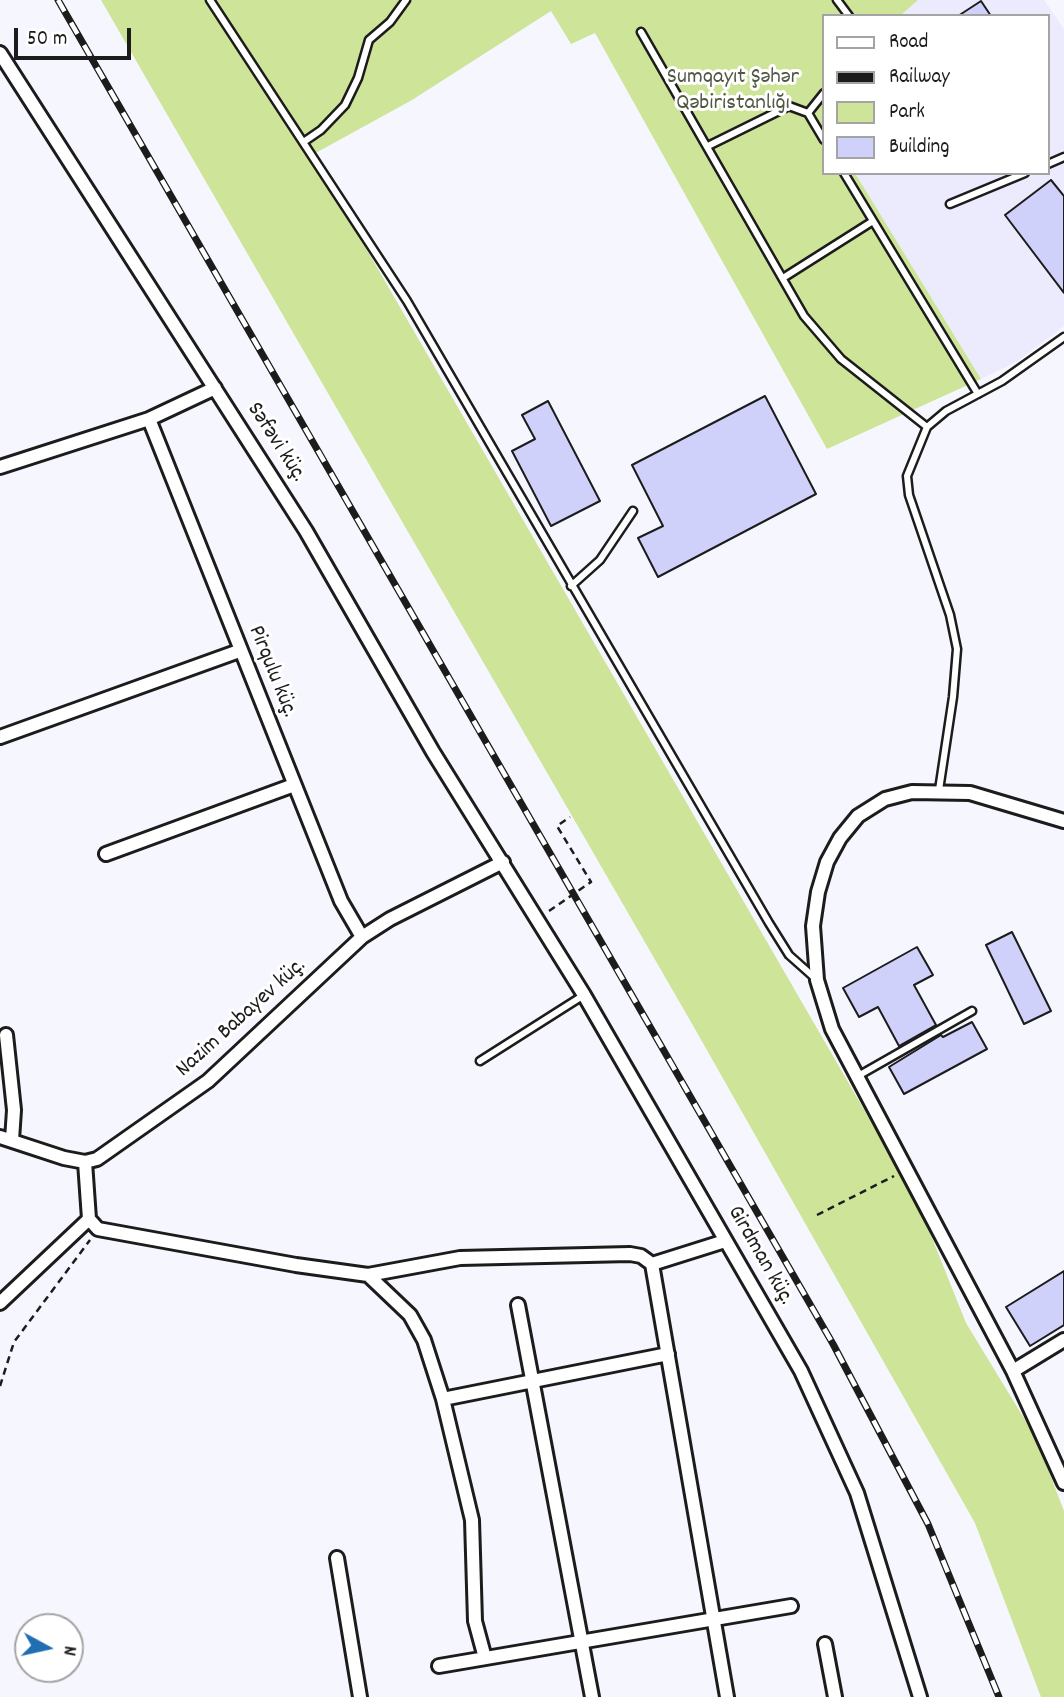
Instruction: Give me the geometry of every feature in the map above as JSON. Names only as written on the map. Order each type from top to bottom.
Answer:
[{"type":"street","name":"Səfəvi küç.","points":[[0,53],[306,531],[433,752],[503,862]]},
{"type":"street","points":[[0,467],[149,419],[215,388]]},
{"type":"street","name":"Pirqulu küç.","points":[[149,419],[239,651],[341,901],[362,937]]},
{"type":"street","points":[[0,736],[239,651]]},
{"type":"street","points":[[106,854],[294,785]]},
{"type":"street","points":[[1063,1477],[1013,1371],[832,1029],[817,980],[813,926],[818,892],[827,862],[840,838],[858,816],[885,799],[912,792],[939,790],[1003,801],[1064,821]]},
{"type":"street","name":"Girdman küç.","points":[[503,862],[584,995],[801,1371],[857,1493],[874,1542],[891,1613],[920,1697]]},
{"type":"street","name":"Nazim Babayev küç.","points":[[85,1162],[115,1149],[208,1081],[362,937],[390,919],[503,862]]},
{"type":"street","points":[[6,1035],[14,1110],[6,1138],[64,1158],[85,1162],[94,1224]]},
{"type":"street","points":[[94,1224],[368,1275],[460,1258],[630,1254],[641,1256],[652,1264],[727,1697]]},
{"type":"street","points":[[0,1303],[94,1224]]},
{"type":"street","points":[[652,1264],[725,1241]]},
{"type":"street","points":[[368,1275],[410,1315],[424,1340],[443,1399],[472,1520],[475,1621],[485,1658]]},
{"type":"street","points":[[518,1305],[592,1697]]},
{"type":"street","points":[[1013,1371],[1064,1340]]},
{"type":"street","points":[[443,1399],[668,1354]]},
{"type":"street","points":[[337,1558],[360,1697]]},
{"type":"street","points":[[439,1665],[715,1621],[791,1606]]},
{"type":"street","points":[[825,1644],[835,1697]]},
{"type":"lane","points":[[210,0],[407,301],[769,923],[789,955],[817,980]]},
{"type":"lane","points":[[304,141],[321,130],[345,105],[358,78],[369,40],[390,22],[406,0]]},
{"type":"lane","points":[[641,32],[804,316],[841,359],[927,427]]},
{"type":"lane","points":[[808,113],[822,96]]},
{"type":"lane","points":[[708,146],[789,106],[808,113],[822,137]]},
{"type":"lane","points":[[845,175],[978,394]]},
{"type":"lane","points":[[950,204],[1020,175]]},
{"type":"lane","points":[[783,278],[873,221]]},
{"type":"lane","points":[[939,790],[953,697],[957,649],[950,615],[909,495],[907,476],[927,427],[946,411],[1002,381],[1064,337]]},
{"type":"lane","points":[[571,586],[600,560],[634,511]]},
{"type":"lane","points":[[480,1061],[584,995]]},
{"type":"lane","points":[[856,1077],[972,1011]]},
{"type":"path","points":[[538,919],[591,882],[557,826],[570,817]]},
{"type":"path","points":[[817,1214],[906,1170]]},
{"type":"path","points":[[0,1386],[15,1342],[94,1224]]},
{"type":"shaded area","points":[[918,0],[1044,0],[1064,29],[1064,326],[1018,361],[981,379],[856,175],[1050,175],[1050,14],[902,14]]},
{"type":"green space","name":"Sumqayıt Şəhər Qəbiristanlığı","points":[[101,0],[918,0],[902,14],[822,14],[822,175],[856,175],[981,379],[827,449],[595,33],[571,44],[551,11],[412,100],[312,155],[918,1203],[966,1323],[1036,1438],[1064,1511],[1064,1697],[1041,1697],[975,1523],[691,1022]]},
{"type":"building","points":[[981,1],[990,14],[961,14]]},
{"type":"building","points":[[1051,180],[1064,196],[1064,293],[1005,215]]},
{"type":"building","points":[[765,396],[816,494],[658,577],[638,538],[663,526],[632,465]]},
{"type":"building","points":[[548,401],[600,501],[551,526],[512,451],[535,439],[522,415]]},
{"type":"building","points":[[1012,932],[1051,1011],[1024,1024],[986,945]]},
{"type":"building","points":[[917,947],[933,975],[914,985],[936,1025],[899,1046],[878,1007],[859,1017],[843,988]]},
{"type":"building","points":[[972,1022],[987,1049],[904,1094],[889,1067],[941,1035],[943,1037]]},
{"type":"building","points":[[1064,1271],[1064,1325],[1030,1346],[1006,1307]]},
{"type":"railway","points":[[58,0],[833,1344],[928,1524],[999,1697]]}]
